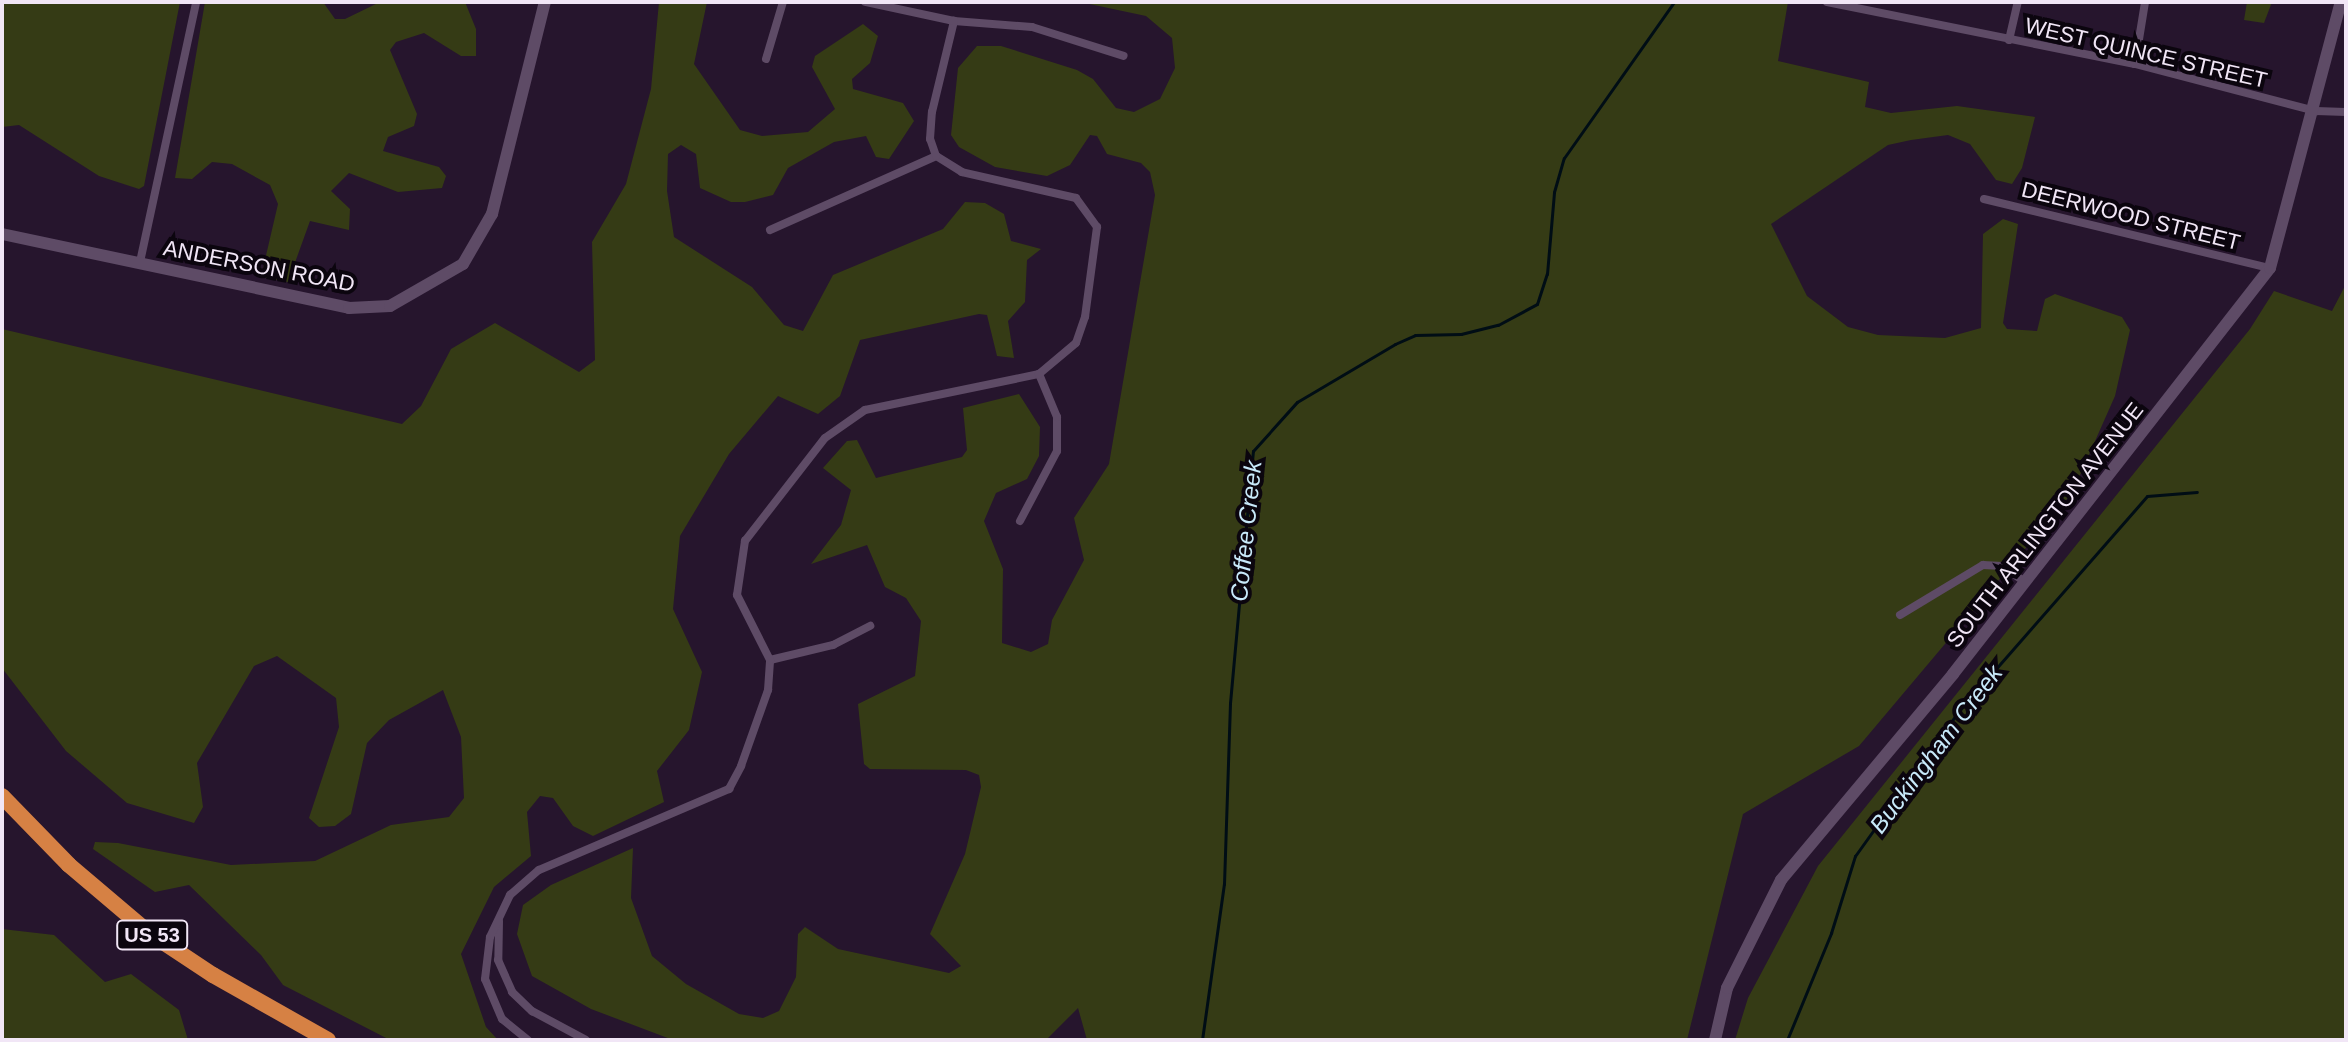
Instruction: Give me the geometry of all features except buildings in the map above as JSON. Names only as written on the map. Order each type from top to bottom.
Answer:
[{"type":"highway","name":"US 53","points":[[2,796],[69,865],[148,932],[308,1035],[328,1040]]},
{"type":"main road","name":"ANDERSON ROAD","points":[[2,234],[349,308],[390,306],[463,264],[492,214],[545,2]]},
{"type":"main road","name":"SOUTH ARLINGTON AVENUE","points":[[1715,1040],[1727,988],[1781,880],[2025,582],[2270,268],[2316,111],[2341,2]]},
{"type":"street","points":[[140,262],[196,2]]},
{"type":"street","points":[[766,59],[783,2]]},
{"type":"street","points":[[865,2],[954,21],[1032,27],[1124,56]]},
{"type":"street","name":"WEST QUINCE STREET","points":[[1827,2],[2135,64],[2316,111],[2346,112]]},
{"type":"street","points":[[2009,40],[2018,2]]},
{"type":"street","points":[[2135,64],[2145,2]]},
{"type":"street","points":[[528,1040],[502,1019],[485,979],[487,947],[502,908],[515,889],[539,870],[729,789],[751,744],[768,690],[770,660],[737,595],[737,573],[745,541],[825,438],[865,410],[1039,374],[1076,343],[1090,291],[1097,227],[1076,198],[962,172],[936,156],[930,139],[932,112],[954,21]]},
{"type":"street","points":[[770,230],[936,156]]},
{"type":"street","name":"DEERWOOD STREET","points":[[1984,199],[2270,268]]},
{"type":"street","points":[[1020,521],[1057,451],[1057,417],[1039,374]]},
{"type":"street","points":[[1900,615],[1983,565],[2002,566],[2025,582]]},
{"type":"street","points":[[770,660],[833,645],[870,626]]},
{"type":"street","points":[[502,908],[497,949],[512,992],[532,1011],[586,1040]]},
{"type":"green space","points":[[2,2],[180,2],[144,186],[139,189],[99,176],[19,125],[2,127]]},
{"type":"green space","points":[[205,2],[323,2],[335,19],[345,19],[380,2],[465,2],[476,29],[476,56],[461,56],[424,33],[396,42],[390,50],[417,114],[414,126],[388,137],[383,151],[439,167],[446,176],[442,188],[398,192],[349,173],[331,191],[350,209],[349,230],[310,221],[288,282],[261,277],[278,204],[270,185],[232,164],[212,162],[192,179],[175,178]]},
{"type":"green space","points":[[659,2],[707,2],[694,64],[740,130],[762,136],[808,132],[835,109],[812,67],[815,56],[863,24],[878,36],[870,63],[852,79],[853,89],[903,103],[914,121],[889,159],[876,157],[866,136],[834,142],[788,168],[773,195],[745,202],[731,202],[700,188],[696,154],[681,145],[668,154],[667,191],[674,237],[752,287],[784,325],[803,331],[833,275],[943,229],[965,202],[985,203],[1004,214],[1011,241],[1041,249],[1027,260],[1025,302],[1008,321],[1014,358],[997,356],[987,315],[979,314],[860,340],[840,396],[818,414],[778,396],[729,454],[680,536],[673,609],[702,672],[689,730],[657,771],[664,802],[593,836],[573,826],[553,798],[540,796],[527,812],[531,856],[494,887],[461,954],[486,1027],[498,1040],[390,1040],[283,985],[261,955],[189,885],[155,892],[93,849],[95,842],[118,843],[231,865],[315,861],[391,825],[449,817],[464,798],[461,737],[443,690],[389,720],[367,743],[351,814],[335,826],[319,827],[309,818],[339,727],[336,698],[277,656],[254,666],[197,763],[203,807],[194,823],[127,803],[66,751],[2,668],[2,329],[402,424],[421,406],[451,349],[495,323],[579,372],[595,360],[592,242],[626,184],[651,89]]},
{"type":"green space","points":[[1080,2],[1788,2],[1778,61],[1869,82],[1865,107],[1891,113],[1957,106],[2035,117],[2022,168],[2012,184],[1996,180],[1970,144],[1948,135],[1911,140],[1888,145],[1771,224],[1807,296],[1848,327],[1878,335],[1945,338],[1981,328],[1983,234],[2003,219],[2018,224],[2003,323],[2007,329],[2037,331],[2045,299],[2055,294],[2122,317],[2130,330],[2115,396],[2072,493],[1859,746],[1743,814],[1687,1040],[1087,1040],[1078,1008],[1046,1040],[673,1040],[591,1009],[532,976],[517,934],[523,905],[551,885],[633,848],[631,898],[652,956],[686,984],[739,1014],[763,1018],[779,1011],[796,977],[798,934],[805,927],[838,949],[949,973],[961,966],[930,934],[965,854],[981,787],[979,775],[966,770],[870,769],[864,764],[858,704],[915,676],[921,621],[906,598],[885,587],[867,545],[811,564],[841,525],[851,490],[823,468],[847,441],[857,440],[876,478],[962,457],[967,450],[963,408],[1019,394],[1040,427],[1039,456],[1027,479],[996,493],[984,521],[1003,569],[1002,643],[1031,652],[1048,644],[1052,620],[1084,560],[1074,518],[1109,464],[1155,195],[1150,172],[1141,163],[1107,154],[1097,136],[1090,135],[1070,165],[1047,176],[995,167],[959,147],[951,135],[958,68],[977,46],[1001,46],[1077,70],[1093,79],[1116,108],[1134,112],[1160,99],[1175,68],[1172,38],[1146,16]]},
{"type":"green space","points":[[2247,2],[2272,2],[2264,23],[2244,20]]},
{"type":"green space","points":[[2346,284],[2346,1040],[1735,1040],[1748,998],[1818,866],[2250,329],[2274,291],[2332,311]]},
{"type":"green space","points":[[2,929],[54,935],[105,982],[131,974],[179,1010],[188,1040],[2,1040]]},
{"type":"waterway","name":"Coffee Creek","points":[[1202,1040],[1224,884],[1230,703],[1253,451],[1297,402],[1395,344],[1415,335],[1461,334],[1498,325],[1537,304],[1547,274],[1554,192],[1564,158],[1674,2]]},
{"type":"waterway","name":"Buckingham Creek","points":[[1787,1040],[1831,933],[1855,856],[1958,712],[2147,496],[2197,492]]}]
